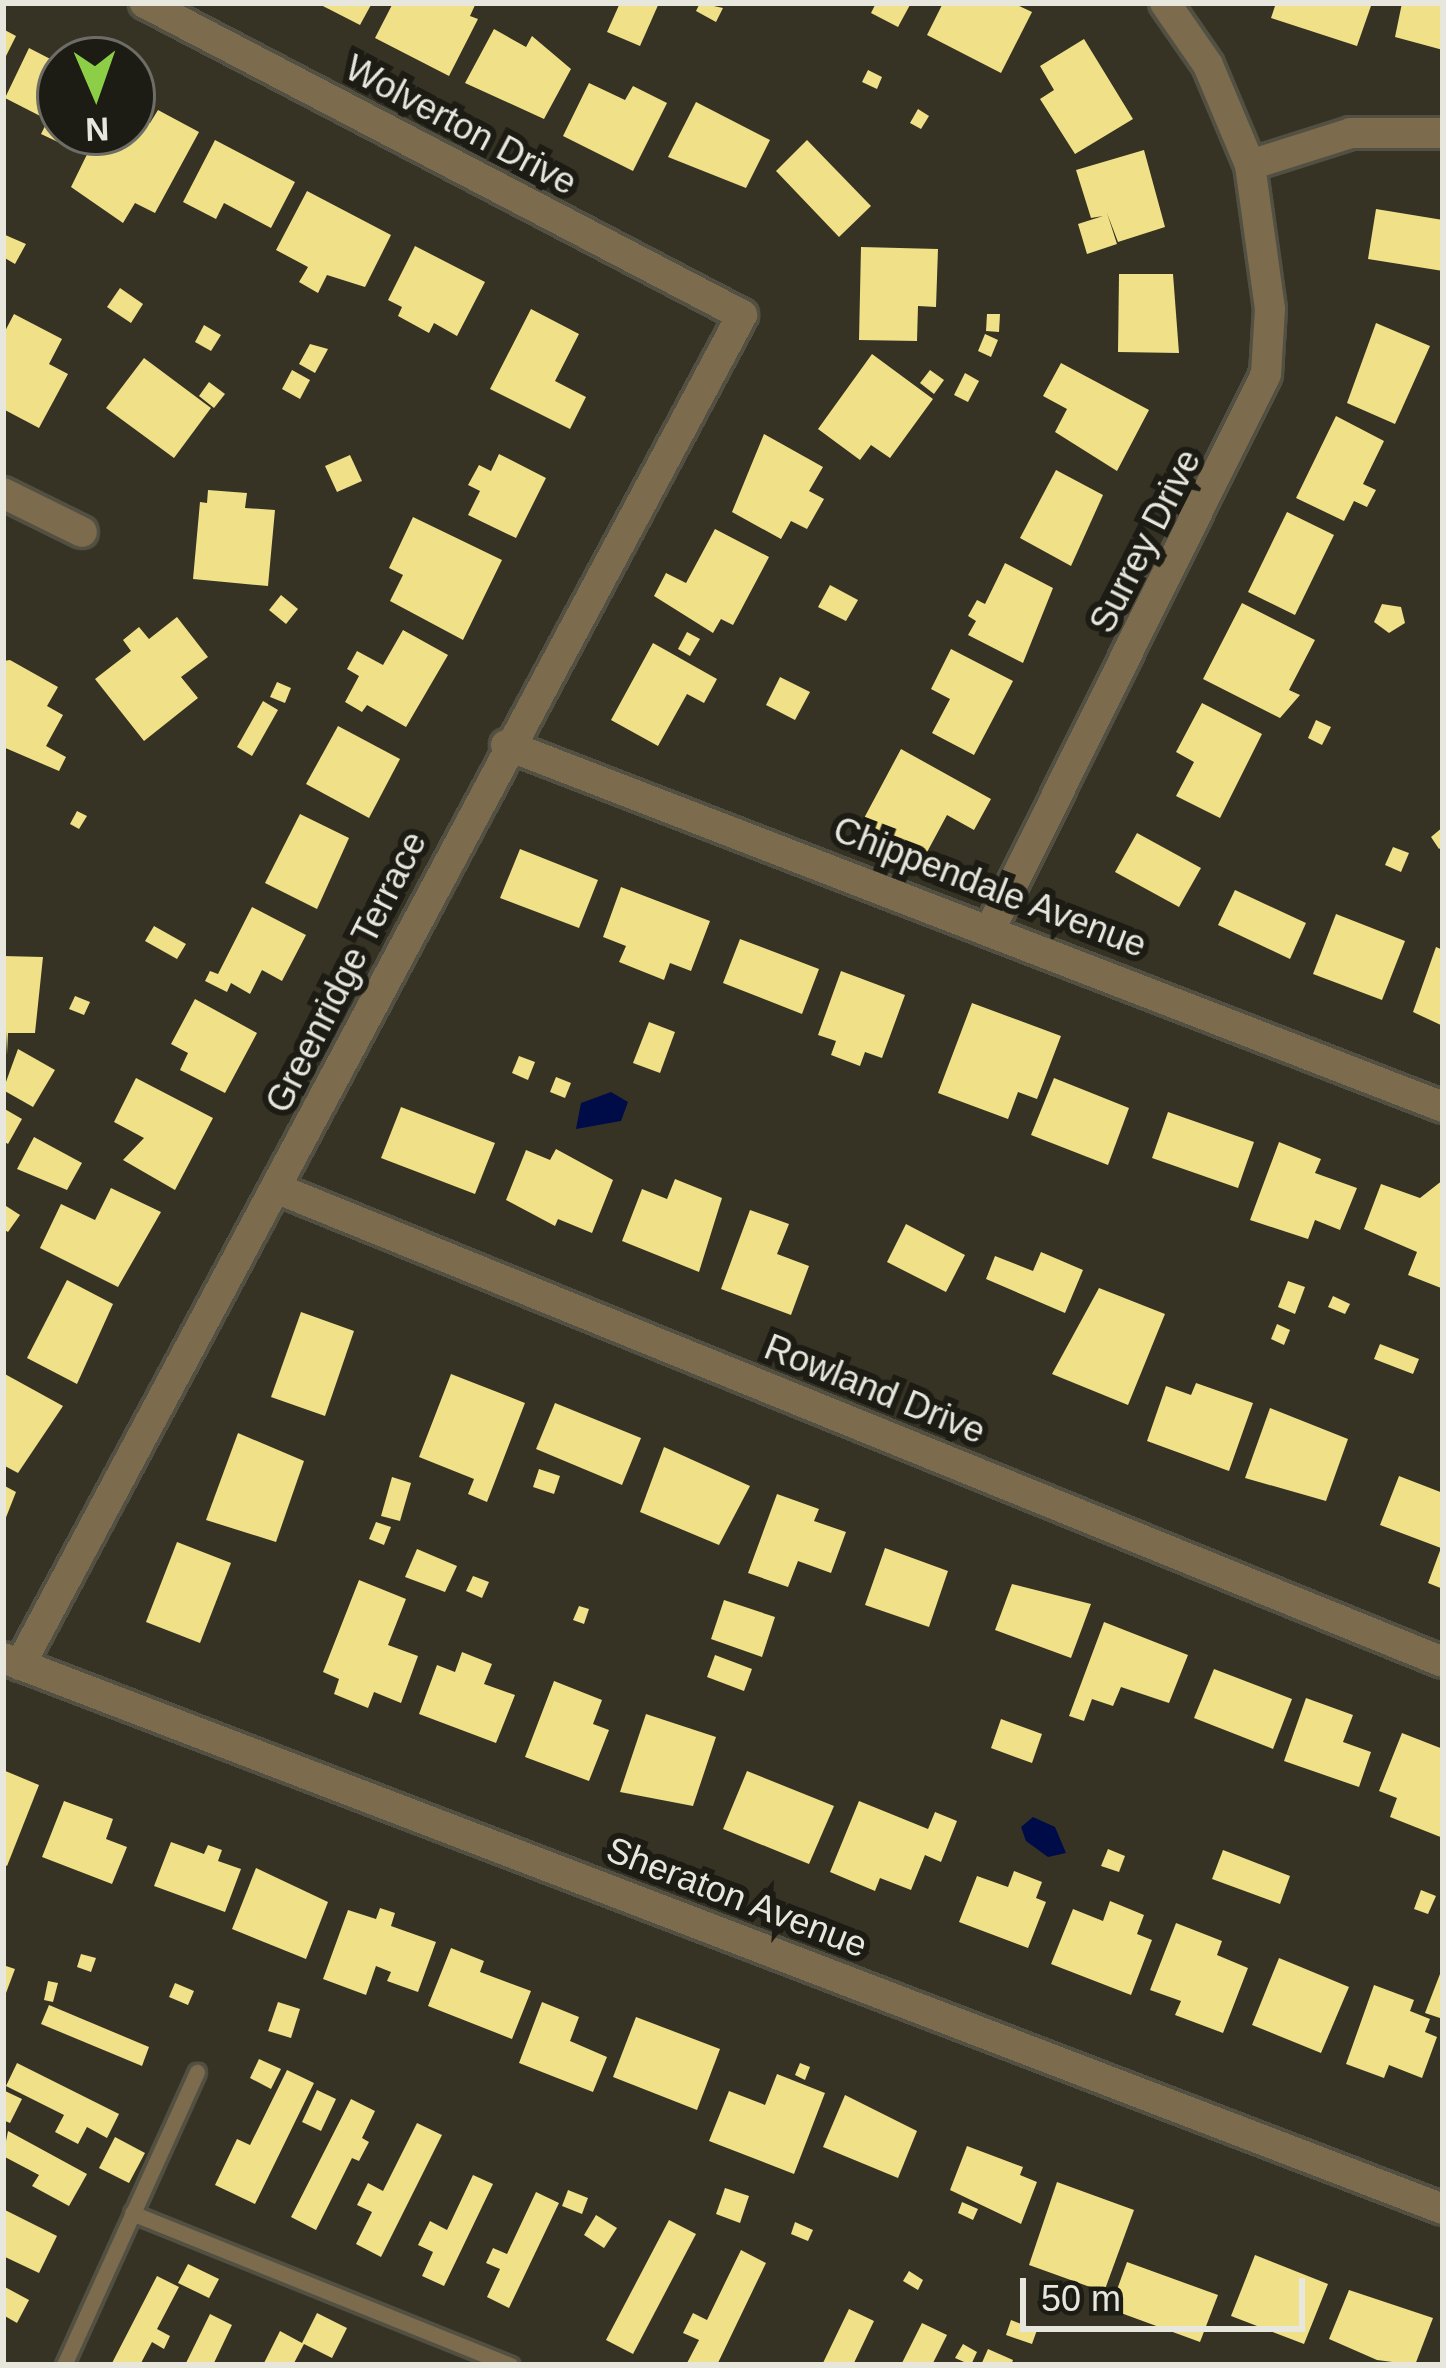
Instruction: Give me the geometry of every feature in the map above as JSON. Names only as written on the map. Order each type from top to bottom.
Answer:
[{"type":"street","name":"Wolverton Drive","points":[[145,3],[742,315]]},
{"type":"street","name":"Surrey Drive","points":[[992,928],[1239,442],[1266,374],[1270,310],[1250,165],[1208,65],[1165,3]]},
{"type":"street","points":[[1250,165],[1351,133],[1443,133]]},
{"type":"street","name":"Greenridge Terrace","points":[[12,1661],[278,1189],[506,746],[742,315]]},
{"type":"street","points":[[3,493],[82,532]]},
{"type":"street","name":"Chippendale Avenue","points":[[506,746],[992,928],[1443,1107]]},
{"type":"street","name":"Rowland Drive","points":[[278,1189],[1443,1661]]},
{"type":"street","name":"Sheraton Avenue","points":[[12,1661],[1443,2209]]},
{"type":"lane","points":[[64,2365],[196,2072]]},
{"type":"lane","points":[[132,2213],[511,2365]]},
{"type":"shaded area","points":[[611,1092],[628,1102],[621,1121],[576,1129],[581,1103]]},
{"type":"shaded area","points":[[1033,1817],[1055,1827],[1066,1853],[1048,1857],[1026,1841],[1021,1827]]},
{"type":"building","points":[[317,3],[372,3],[360,25]]},
{"type":"building","points":[[393,3],[476,3],[470,16],[478,19],[449,76],[375,38]]},
{"type":"building","points":[[620,3],[659,3],[640,46],[607,32]]},
{"type":"building","points":[[700,3],[723,8],[716,22],[696,11]]},
{"type":"building","points":[[876,3],[911,3],[898,27],[871,13]]},
{"type":"building","points":[[943,3],[1013,3],[1032,12],[1001,73],[927,35]]},
{"type":"building","points":[[1276,3],[1372,3],[1357,46],[1271,18]]},
{"type":"building","points":[[1402,3],[1443,3],[1443,50],[1395,37]]},
{"type":"building","points":[[3,29],[16,36],[3,62]]},
{"type":"building","points":[[494,29],[526,47],[532,36],[571,69],[544,119],[465,83]]},
{"type":"building","points":[[1084,39],[1133,119],[1075,154],[1040,99],[1054,90],[1040,66]]},
{"type":"building","points":[[29,48],[36,52],[36,114],[5,98]]},
{"type":"building","points":[[868,70],[882,77],[877,89],[862,82]]},
{"type":"building","points":[[589,83],[625,100],[633,86],[667,103],[633,171],[563,136]]},
{"type":"building","points":[[696,102],[770,140],[746,188],[668,157]]},
{"type":"building","points":[[918,109],[929,116],[921,129],[910,123]]},
{"type":"building","points":[[158,110],[199,132],[155,213],[135,203],[123,223],[71,187],[86,156],[156,156]]},
{"type":"building","points":[[215,140],[295,182],[271,228],[224,203],[216,219],[183,202]]},
{"type":"building","points":[[807,140],[871,206],[839,237],[776,171]]},
{"type":"building","points":[[1144,150],[1165,227],[1118,242],[1107,213],[1117,244],[1087,254],[1078,224],[1103,216],[1091,218],[1076,170]]},
{"type":"building","points":[[307,191],[391,235],[365,287],[327,275],[318,293],[299,282],[308,267],[276,250]]},
{"type":"building","points":[[1376,209],[1443,220],[1443,271],[1368,259]]},
{"type":"building","points":[[3,234],[26,244],[15,264],[3,257]]},
{"type":"building","points":[[415,246],[485,282],[457,336],[434,323],[429,333],[398,316],[402,307],[388,300]]},
{"type":"building","points":[[861,247],[938,249],[936,307],[918,306],[917,341],[859,340]]},
{"type":"building","points":[[1119,274],[1173,274],[1179,353],[1118,352]]},
{"type":"building","points":[[120,288],[143,304],[131,323],[107,307]]},
{"type":"building","points":[[531,309],[579,334],[555,381],[586,397],[570,429],[490,389]]},
{"type":"building","points":[[14,314],[62,339],[49,364],[68,374],[39,428],[3,409],[3,335]]},
{"type":"building","points":[[987,314],[1000,314],[999,332],[986,331]]},
{"type":"building","points":[[1376,323],[1430,346],[1395,424],[1347,403]]},
{"type":"building","points":[[204,325],[221,335],[211,351],[195,342]]},
{"type":"building","points":[[985,334],[998,340],[991,357],[978,351]]},
{"type":"building","points":[[310,344],[328,349],[315,373],[299,364]]},
{"type":"building","points":[[872,354],[933,399],[890,458],[871,445],[860,460],[818,429]]},
{"type":"building","points":[[144,358],[211,408],[174,458],[106,408]]},
{"type":"building","points":[[1061,363],[1149,410],[1117,471],[1055,432],[1067,409],[1043,396]]},
{"type":"building","points":[[292,370],[310,380],[300,399],[282,389]]},
{"type":"building","points":[[930,370],[944,380],[934,394],[920,383]]},
{"type":"building","points":[[965,373],[979,381],[968,402],[954,395]]},
{"type":"building","points":[[209,382],[225,394],[214,408],[199,396]]},
{"type":"building","points":[[1336,416],[1384,441],[1363,484],[1376,490],[1367,507],[1354,501],[1344,521],[1296,498]]},
{"type":"building","points":[[764,434],[823,467],[809,491],[824,499],[807,529],[791,521],[781,539],[732,512]]},
{"type":"building","points":[[499,454],[546,478],[516,538],[468,515],[480,491],[468,485],[479,465],[491,471]]},
{"type":"building","points":[[350,455],[362,481],[337,492],[325,466]]},
{"type":"building","points":[[1056,470],[1103,495],[1071,566],[1020,538]]},
{"type":"building","points":[[208,490],[247,493],[245,508],[275,510],[268,586],[193,579],[200,502],[207,503]]},
{"type":"building","points":[[1287,512],[1334,535],[1295,615],[1248,592]]},
{"type":"building","points":[[413,517],[502,560],[463,640],[390,601],[403,575],[389,568]]},
{"type":"building","points":[[715,529],[769,557],[733,625],[721,619],[713,633],[654,596],[666,573],[686,583]]},
{"type":"building","points":[[1005,563],[1053,588],[1023,663],[968,635],[976,621],[968,616],[977,600],[985,604]]},
{"type":"building","points":[[830,585],[858,600],[846,621],[818,607]]},
{"type":"building","points":[[281,595],[298,609],[286,624],[269,610]]},
{"type":"building","points":[[1242,603],[1315,640],[1289,690],[1300,695],[1280,718],[1203,679]]},
{"type":"building","points":[[1382,604],[1401,607],[1405,623],[1389,633],[1374,622]]},
{"type":"building","points":[[177,617],[208,657],[181,677],[198,698],[144,741],[95,679],[131,651],[123,640],[139,627],[149,639]]},
{"type":"building","points":[[403,630],[448,655],[406,727],[367,705],[362,712],[345,702],[359,676],[347,669],[357,651],[383,665]]},
{"type":"building","points":[[687,632],[700,639],[690,656],[678,649]]},
{"type":"building","points":[[653,643],[717,679],[704,703],[687,694],[658,746],[611,720]]},
{"type":"building","points":[[951,649],[1013,681],[974,755],[932,733],[950,699],[931,689]]},
{"type":"building","points":[[10,660],[58,687],[47,706],[63,715],[46,746],[66,757],[59,771],[3,747],[3,661]]},
{"type":"building","points":[[780,677],[810,692],[795,720],[766,705]]},
{"type":"building","points":[[277,682],[291,688],[285,703],[270,697]]},
{"type":"building","points":[[263,701],[278,710],[252,756],[237,747]]},
{"type":"building","points":[[1202,703],[1262,734],[1220,818],[1176,796],[1194,762],[1176,752]]},
{"type":"building","points":[[1316,720],[1331,727],[1322,745],[1308,738]]},
{"type":"building","points":[[338,726],[400,759],[369,818],[306,784]]},
{"type":"building","points":[[901,749],[991,799],[974,830],[947,815],[926,854],[862,822]]},
{"type":"building","points":[[77,811],[87,816],[79,829],[70,824]]},
{"type":"building","points":[[300,814],[349,838],[317,909],[265,883]]},
{"type":"building","points":[[1443,827],[1443,846],[1439,849],[1431,837]]},
{"type":"building","points":[[1137,833],[1201,868],[1179,907],[1115,872]]},
{"type":"building","points":[[1393,847],[1409,853],[1401,872],[1385,865]]},
{"type":"building","points":[[520,849],[598,880],[579,928],[500,898]]},
{"type":"building","points":[[621,887],[710,921],[691,971],[670,963],[664,980],[619,962],[626,946],[603,937]]},
{"type":"building","points":[[1235,890],[1306,923],[1290,959],[1218,925]]},
{"type":"building","points":[[252,907],[306,935],[282,981],[262,970],[250,994],[231,983],[227,992],[205,981],[210,971],[218,974]]},
{"type":"building","points":[[1336,914],[1405,941],[1382,1000],[1313,974]]},
{"type":"building","points":[[154,926],[186,944],[177,959],[145,941]]},
{"type":"building","points":[[740,939],[819,969],[802,1014],[723,983]]},
{"type":"building","points":[[1436,947],[1443,950],[1443,1026],[1413,1012]]},
{"type":"building","points":[[3,956],[43,957],[35,1033],[8,1033],[7,1055]]},
{"type":"building","points":[[841,971],[905,995],[882,1058],[865,1052],[860,1066],[831,1055],[836,1041],[818,1035]]},
{"type":"building","points":[[75,996],[90,1002],[84,1015],[69,1009]]},
{"type":"building","points":[[195,999],[257,1033],[225,1093],[180,1070],[188,1053],[171,1044]]},
{"type":"building","points":[[972,1003],[1061,1036],[1037,1099],[1018,1092],[1008,1119],[938,1093]]},
{"type":"building","points":[[649,1022],[675,1032],[660,1073],[633,1063]]},
{"type":"building","points":[[18,1049],[55,1070],[33,1107],[3,1090]]},
{"type":"building","points":[[519,1056],[535,1062],[528,1080],[512,1073]]},
{"type":"building","points":[[556,1077],[571,1083],[565,1098],[550,1092]]},
{"type":"building","points":[[136,1078],[213,1118],[175,1190],[123,1160],[144,1138],[114,1122]]},
{"type":"building","points":[[1054,1078],[1129,1108],[1108,1165],[1031,1135]]},
{"type":"building","points":[[401,1107],[495,1143],[475,1194],[381,1158]]},
{"type":"building","points":[[3,1108],[22,1119],[8,1144],[3,1141]]},
{"type":"building","points":[[1168,1112],[1254,1142],[1238,1188],[1152,1158]]},
{"type":"building","points":[[34,1137],[82,1163],[67,1190],[17,1169]]},
{"type":"building","points":[[1279,1142],[1321,1159],[1315,1173],[1357,1188],[1340,1230],[1315,1220],[1308,1239],[1250,1220]]},
{"type":"building","points":[[556,1149],[613,1180],[592,1233],[558,1219],[555,1226],[506,1200],[526,1150],[550,1160]]},
{"type":"building","points":[[675,1179],[722,1198],[699,1272],[622,1241],[642,1189],[667,1199]]},
{"type":"building","points":[[1443,1180],[1441,1288],[1408,1275],[1417,1252],[1364,1229],[1381,1184],[1420,1198]]},
{"type":"building","points":[[111,1188],[161,1212],[118,1287],[40,1248],[61,1204],[95,1220]]},
{"type":"building","points":[[6,1206],[20,1215],[8,1232],[3,1229]]},
{"type":"building","points":[[750,1210],[789,1224],[777,1254],[809,1266],[791,1315],[721,1289]]},
{"type":"building","points":[[906,1224],[965,1255],[946,1292],[887,1262]]},
{"type":"building","points":[[1041,1252],[1083,1270],[1065,1313],[986,1279],[995,1256],[1033,1271]]},
{"type":"building","points":[[67,1280],[113,1304],[77,1384],[27,1358]]},
{"type":"building","points":[[1288,1281],[1305,1287],[1295,1314],[1278,1307]]},
{"type":"building","points":[[1099,1288],[1165,1314],[1128,1405],[1052,1374]]},
{"type":"building","points":[[1333,1296],[1350,1304],[1345,1314],[1328,1307]]},
{"type":"building","points":[[301,1312],[354,1331],[325,1416],[271,1397]]},
{"type":"building","points":[[1277,1324],[1290,1330],[1284,1345],[1271,1339]]},
{"type":"building","points":[[1380,1344],[1419,1359],[1413,1374],[1374,1359]]},
{"type":"building","points":[[3,1373],[63,1406],[18,1473],[3,1465]]},
{"type":"building","points":[[451,1374],[525,1403],[487,1502],[468,1494],[474,1479],[419,1457]]},
{"type":"building","points":[[1196,1383],[1253,1403],[1229,1471],[1147,1441],[1166,1386],[1191,1395]]},
{"type":"building","points":[[555,1403],[641,1438],[622,1485],[536,1449]]},
{"type":"building","points":[[1270,1408],[1348,1439],[1326,1501],[1245,1478]]},
{"type":"building","points":[[238,1433],[304,1461],[276,1542],[206,1520]]},
{"type":"building","points":[[664,1447],[750,1486],[719,1545],[640,1512]]},
{"type":"building","points":[[539,1469],[560,1476],[554,1494],[533,1487]]},
{"type":"building","points":[[1399,1476],[1443,1493],[1443,1589],[1428,1583],[1441,1548],[1380,1525]]},
{"type":"building","points":[[392,1477],[411,1483],[400,1521],[381,1516]]},
{"type":"building","points":[[3,1485],[16,1492],[3,1525]]},
{"type":"building","points":[[777,1494],[819,1509],[814,1521],[846,1532],[831,1573],[798,1561],[788,1587],[748,1573]]},
{"type":"building","points":[[376,1522],[391,1527],[384,1545],[369,1539]]},
{"type":"building","points":[[177,1542],[231,1563],[200,1643],[146,1622]]},
{"type":"building","points":[[885,1548],[948,1571],[929,1627],[865,1605]]},
{"type":"building","points":[[417,1549],[457,1566],[445,1592],[405,1577]]},
{"type":"building","points":[[473,1576],[489,1582],[482,1598],[466,1591]]},
{"type":"building","points":[[359,1580],[406,1599],[388,1645],[418,1656],[401,1703],[374,1692],[368,1708],[334,1694],[339,1679],[323,1672]]},
{"type":"building","points":[[1012,1584],[1091,1604],[1071,1658],[995,1630]]},
{"type":"building","points":[[724,1600],[775,1617],[762,1657],[711,1639]]},
{"type":"building","points":[[579,1606],[589,1609],[584,1624],[573,1620]]},
{"type":"building","points":[[1104,1622],[1188,1655],[1169,1703],[1121,1687],[1113,1706],[1092,1699],[1084,1721],[1069,1716]]},
{"type":"building","points":[[462,1652],[492,1664],[484,1684],[515,1695],[496,1743],[419,1714],[437,1665],[455,1672]]},
{"type":"building","points":[[715,1655],[752,1669],[744,1691],[707,1677]]},
{"type":"building","points":[[1214,1669],[1292,1699],[1273,1749],[1194,1718]]},
{"type":"building","points":[[554,1681],[602,1700],[593,1724],[609,1730],[589,1781],[525,1757]]},
{"type":"building","points":[[1306,1698],[1353,1715],[1343,1742],[1371,1752],[1359,1787],[1284,1761]]},
{"type":"building","points":[[646,1714],[716,1737],[693,1806],[620,1792]]},
{"type":"building","points":[[1001,1719],[1042,1734],[1032,1763],[991,1748]]},
{"type":"building","points":[[1402,1733],[1443,1749],[1443,1838],[1390,1817],[1397,1798],[1379,1791]]},
{"type":"building","points":[[3,1770],[39,1785],[7,1866],[3,1864]]},
{"type":"building","points":[[747,1771],[834,1806],[809,1864],[723,1829]]},
{"type":"building","points":[[64,1801],[113,1819],[106,1839],[127,1847],[112,1884],[42,1857]]},
{"type":"building","points":[[859,1801],[928,1829],[935,1812],[957,1821],[941,1862],[925,1855],[911,1890],[880,1878],[875,1891],[830,1872]]},
{"type":"building","points":[[171,1842],[204,1854],[208,1845],[222,1850],[218,1861],[241,1869],[225,1912],[154,1886]]},
{"type":"building","points":[[1108,1849],[1125,1856],[1119,1872],[1101,1866]]},
{"type":"building","points":[[1223,1850],[1290,1876],[1280,1904],[1212,1879]]},
{"type":"building","points":[[256,1868],[328,1902],[306,1959],[232,1929]]},
{"type":"building","points":[[1014,1871],[1042,1882],[1036,1898],[1046,1902],[1028,1948],[959,1922],[977,1876],[1008,1887]]},
{"type":"building","points":[[1421,1890],[1436,1896],[1428,1914],[1414,1909]]},
{"type":"building","points":[[1110,1901],[1144,1915],[1137,1934],[1152,1940],[1131,1995],[1051,1964],[1073,1909],[1103,1921]]},
{"type":"building","points":[[380,1908],[395,1913],[391,1926],[436,1942],[418,1992],[387,1981],[391,1972],[376,1966],[366,1995],[323,1979],[348,1910],[376,1919]]},
{"type":"building","points":[[1176,1923],[1222,1941],[1217,1955],[1248,1968],[1223,2033],[1175,2015],[1181,2001],[1150,1990]]},
{"type":"building","points":[[451,1948],[484,1961],[480,1972],[531,1991],[512,2039],[428,2006]]},
{"type":"building","points":[[81,1954],[96,1958],[91,1972],[77,1967]]},
{"type":"building","points":[[1279,1958],[1349,1987],[1321,2053],[1252,2025]]},
{"type":"building","points":[[3,1965],[15,1969],[3,2001]]},
{"type":"building","points":[[1443,1975],[1443,2019],[1425,2013]]},
{"type":"building","points":[[48,1981],[58,1983],[53,2002],[44,2000]]},
{"type":"building","points":[[175,1983],[194,1991],[188,2005],[169,1997]]},
{"type":"building","points":[[1374,1985],[1414,2000],[1410,2011],[1430,2019],[1425,2032],[1437,2037],[1422,2078],[1389,2065],[1384,2078],[1346,2064]]},
{"type":"building","points":[[278,2002],[300,2009],[291,2038],[268,2031]]},
{"type":"building","points":[[542,2002],[579,2017],[570,2041],[607,2057],[593,2092],[519,2063]]},
{"type":"building","points":[[49,2005],[149,2047],[142,2066],[41,2024]]},
{"type":"building","points":[[636,2017],[720,2049],[697,2110],[613,2077]]},
{"type":"building","points":[[259,2059],[281,2069],[271,2089],[250,2078]]},
{"type":"building","points":[[17,2063],[119,2114],[107,2138],[87,2127],[78,2144],[55,2132],[64,2115],[6,2086]]},
{"type":"building","points":[[800,2063],[810,2067],[805,2080],[795,2075]]},
{"type":"building","points":[[287,2070],[314,2083],[255,2204],[215,2185],[237,2139],[250,2145]]},
{"type":"building","points":[[777,2074],[825,2093],[794,2174],[709,2141],[729,2091],[765,2105]]},
{"type":"building","points":[[3,2090],[22,2099],[10,2123],[3,2120]]},
{"type":"building","points":[[317,2090],[336,2099],[321,2131],[302,2122]]},
{"type":"building","points":[[845,2095],[917,2131],[898,2178],[823,2147]]},
{"type":"building","points":[[351,2099],[375,2111],[362,2138],[369,2142],[359,2161],[352,2158],[316,2230],[291,2217]]},
{"type":"building","points":[[417,2123],[442,2135],[381,2257],[356,2244],[372,2212],[357,2205],[368,2183],[383,2191]]},
{"type":"building","points":[[8,2131],[87,2174],[69,2206],[32,2186],[39,2175],[3,2156]]},
{"type":"building","points":[[115,2137],[145,2153],[129,2183],[99,2168]]},
{"type":"building","points":[[967,2146],[1023,2167],[1020,2175],[1037,2182],[1021,2224],[950,2190]]},
{"type":"building","points":[[473,2175],[493,2184],[444,2286],[422,2276],[433,2252],[418,2245],[430,2221],[447,2230]]},
{"type":"building","points":[[1057,2182],[1134,2210],[1104,2292],[1029,2265]]},
{"type":"building","points":[[725,2188],[749,2196],[740,2223],[716,2214]]},
{"type":"building","points":[[568,2190],[588,2198],[582,2214],[562,2206]]},
{"type":"building","points":[[536,2192],[559,2203],[509,2308],[487,2297],[500,2269],[486,2263],[493,2248],[507,2254]]},
{"type":"building","points":[[962,2202],[978,2209],[973,2220],[958,2213]]},
{"type":"building","points":[[3,2209],[57,2236],[39,2273],[3,2256]]},
{"type":"building","points":[[596,2215],[617,2228],[604,2248],[584,2235]]},
{"type":"building","points":[[669,2220],[696,2234],[633,2354],[606,2340]]},
{"type":"building","points":[[795,2222],[813,2230],[808,2241],[791,2234]]},
{"type":"building","points":[[741,2250],[766,2263],[717,2365],[686,2365],[699,2340],[683,2333],[693,2313],[707,2320]]},
{"type":"building","points":[[1255,2255],[1328,2284],[1304,2344],[1231,2316]]},
{"type":"building","points":[[1127,2262],[1218,2295],[1200,2342],[1110,2309]]},
{"type":"building","points":[[188,2264],[219,2279],[209,2298],[178,2283]]},
{"type":"building","points":[[909,2271],[923,2280],[918,2290],[903,2281]]},
{"type":"building","points":[[157,2276],[179,2287],[157,2329],[170,2336],[164,2349],[152,2342],[140,2365],[111,2365]]},
{"type":"building","points":[[3,2286],[29,2300],[17,2323],[3,2315]]},
{"type":"building","points":[[1349,2290],[1433,2318],[1415,2365],[1377,2360],[1329,2339]]},
{"type":"building","points":[[849,2309],[874,2321],[853,2365],[822,2365]]},
{"type":"building","points":[[317,2313],[347,2328],[332,2358],[304,2344],[293,2365],[263,2365],[280,2331],[302,2343]]},
{"type":"building","points":[[210,2314],[232,2325],[213,2365],[185,2365]]},
{"type":"building","points":[[1011,2320],[1037,2330],[1032,2344],[1006,2335]]},
{"type":"building","points":[[922,2323],[947,2335],[932,2365],[901,2365]]},
{"type":"building","points":[[963,2344],[977,2352],[971,2365],[955,2358]]},
{"type":"building","points":[[988,2349],[1013,2360],[1011,2365],[981,2365]]}]
